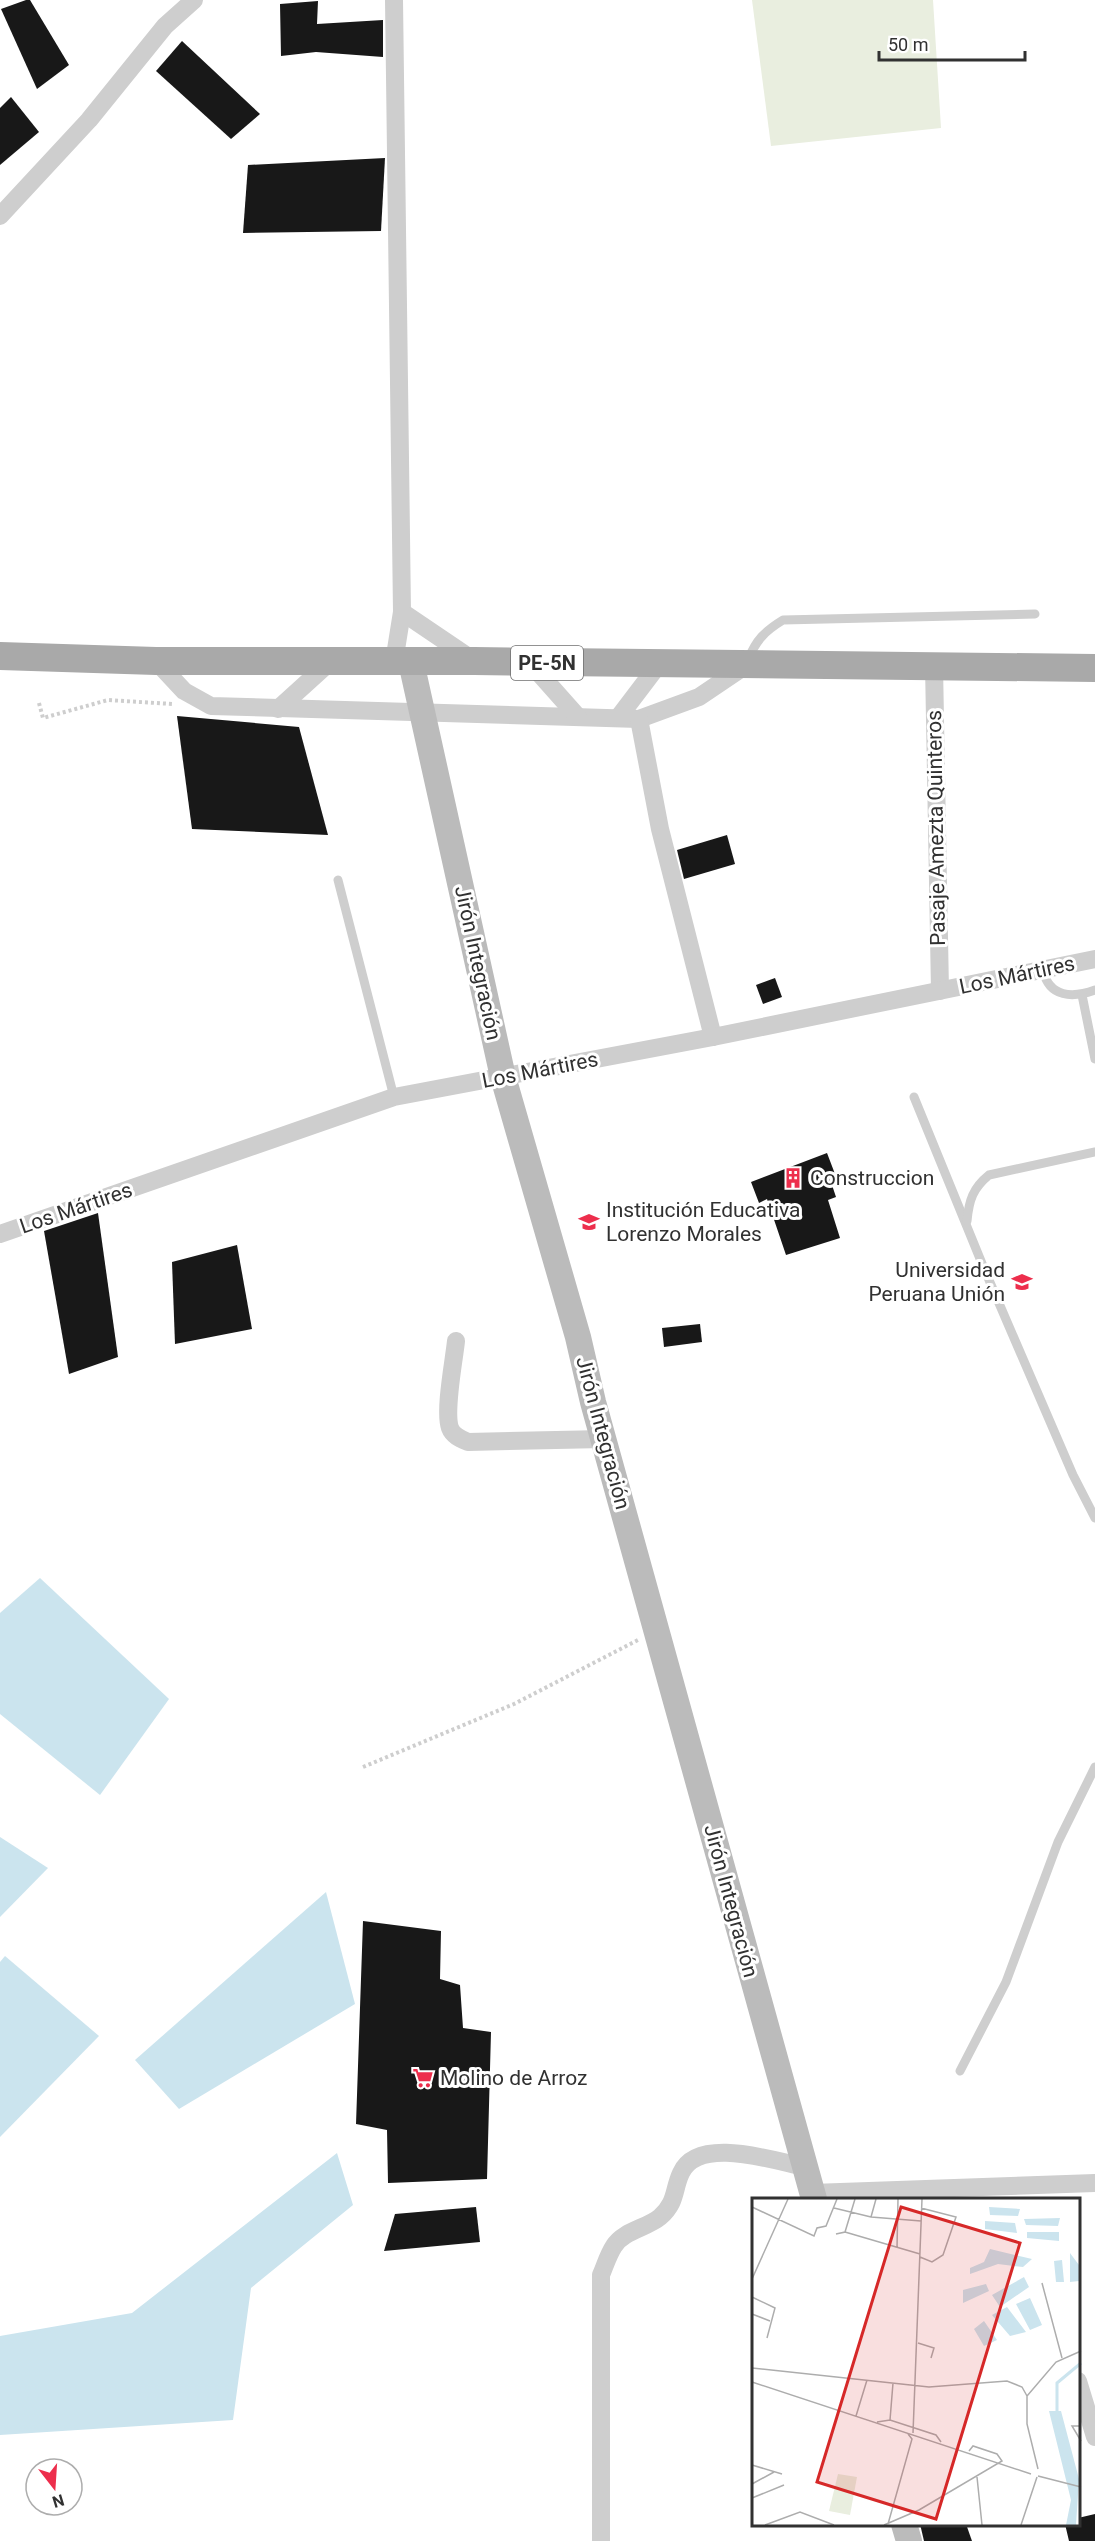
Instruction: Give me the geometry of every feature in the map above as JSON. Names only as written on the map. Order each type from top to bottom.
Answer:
[{"type":"main road","name":"PE-5N","points":[[0,656],[156,661],[474,661],[1095,668]]},
{"type":"street","points":[[0,216],[89,120],[165,26],[194,0]]},
{"type":"street","points":[[394,0],[402,662]]},
{"type":"street","points":[[402,612],[474,661]]},
{"type":"street","points":[[156,661],[184,691],[212,706],[639,719],[699,697],[746,665]]},
{"type":"street","points":[[278,709],[331,661]]},
{"type":"street","name":"Jirón Integración","points":[[402,662],[423,713],[503,1077],[575,1325],[604,1439],[813,2196]]},
{"type":"street","points":[[530,663],[578,717]]},
{"type":"street","points":[[618,718],[659,664]]},
{"type":"street","name":"Pasaje Amezta Quinteros","points":[[934,665],[940,991]]},
{"type":"street","points":[[639,719],[660,829],[713,1037]]},
{"type":"street","name":"Los Mártires","points":[[0,1234],[394,1096],[713,1037],[1095,959]]},
{"type":"street","points":[[456,1341],[448,1417],[450,1430],[458,1438],[468,1442],[604,1439]]},
{"type":"street","points":[[601,2541],[601,2275],[615,2244],[659,2218],[667,2210],[676,2194],[681,2173],[690,2160],[717,2152],[805,2167]]},
{"type":"street","points":[[813,2196],[1022,2192],[1095,2183]]},
{"type":"street","points":[[1080,2390],[1090,2432]]},
{"type":"street","points":[[905,2526],[909,2541]]},
{"type":"lane","points":[[746,665],[755,643],[766,630],[783,620],[1035,614]]},
{"type":"lane","points":[[338,880],[394,1096]]},
{"type":"lane","points":[[1043,970],[1048,984],[1054,990],[1071,996],[1095,990]]},
{"type":"lane","points":[[1082,995],[1095,1059]]},
{"type":"lane","points":[[914,1097],[1073,1475],[1095,1518]]},
{"type":"lane","points":[[966,1223],[971,1195],[978,1184],[989,1174],[1095,1152]]},
{"type":"lane","points":[[960,2071],[1006,1982],[1058,1842],[1095,1767]]},
{"type":"path","points":[[39,703],[44,718],[108,700],[177,704]]},
{"type":"path","points":[[363,1767],[514,1704],[657,1629]]},
{"type":"shaded area","points":[[752,0],[933,0],[941,128],[771,146]]},
{"type":"water","points":[[40,1578],[169,1699],[100,1795],[0,1714],[0,1613]]},
{"type":"water","points":[[0,1837],[48,1868],[0,1917]]},
{"type":"water","points":[[326,1892],[355,2004],[179,2109],[135,2060]]},
{"type":"water","points":[[5,1956],[99,2036],[0,2137],[0,1962]]},
{"type":"water","points":[[337,2153],[353,2205],[251,2288],[233,2420],[0,2435],[0,2336],[132,2313]]},
{"type":"building","points":[[30,0],[69,65],[37,89],[1,9]]},
{"type":"building","points":[[318,1],[317,24],[383,20],[383,57],[316,52],[281,56],[280,4]]},
{"type":"building","points":[[182,41],[260,114],[231,139],[156,71]]},
{"type":"building","points":[[11,97],[39,132],[0,165],[0,108]]},
{"type":"building","points":[[385,158],[381,231],[243,233],[248,165]]},
{"type":"building","points":[[177,716],[299,727],[328,835],[192,829]]},
{"type":"building","points":[[727,835],[735,864],[684,879],[677,850]]},
{"type":"building","points":[[775,978],[782,997],[763,1004],[756,985]]},
{"type":"building","points":[[827,1153],[835,1174],[829,1176],[836,1197],[828,1200],[840,1238],[786,1255],[767,1199],[759,1203],[751,1182]]},
{"type":"building","points":[[98,1213],[118,1357],[69,1374],[44,1231]]},
{"type":"building","points":[[237,1245],[252,1329],[175,1344],[172,1262]]},
{"type":"building","points":[[700,1324],[702,1342],[664,1347],[662,1328]]},
{"type":"building","name":"Molino de Arroz","points":[[363,1921],[441,1931],[440,1979],[460,1985],[463,2028],[491,2032],[487,2179],[388,2183],[387,2130],[356,2124]]},
{"type":"building","points":[[476,2207],[480,2242],[384,2251],[395,2214]]},
{"type":"building","points":[[1095,2514],[1095,2541],[1069,2541],[1065,2526],[1080,2526],[1080,2518]]},
{"type":"building","points":[[920,2526],[967,2526],[972,2541],[924,2541]]},
{"type":"place","name":"Construccion","points":[[793,1178]]},
{"type":"place","name":"Institución Educativa Lorenzo Morales","points":[[589,1222]]},
{"type":"place","name":"Universidad Peruana Unión","points":[[1022,1282]]},
{"type":"place","name":"Molino de Arroz","points":[[423,2078]]}]
